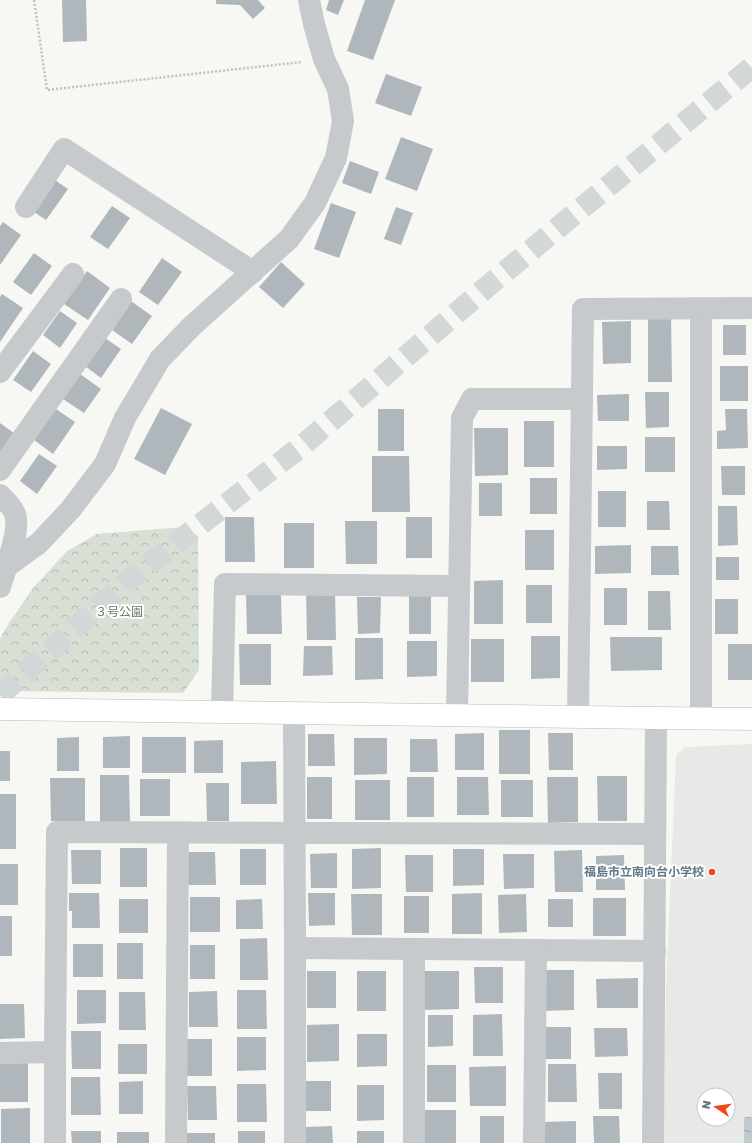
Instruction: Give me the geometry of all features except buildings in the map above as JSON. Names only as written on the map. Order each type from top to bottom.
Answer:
[{"type":"street","points":[[3,577],[66,515],[105,464],[125,418],[160,359],[192,326],[289,238],[315,203],[336,158],[343,121],[338,89],[324,59],[309,0]]},
{"type":"street","points":[[26,207],[64,149],[253,272]]},
{"type":"street","points":[[0,372],[73,274]]},
{"type":"street","points":[[0,470],[121,299]]},
{"type":"street","points":[[701,308],[701,718]]},
{"type":"street","points":[[578,717],[583,309],[752,308]]},
{"type":"street","points":[[457,715],[462,418],[472,399],[582,399]]},
{"type":"street","points":[[0,495],[12,507],[16,516],[15,538],[3,577]]},
{"type":"street","points":[[222,712],[225,584],[459,586]]},
{"type":"street","points":[[0,709],[752,719]]},
{"type":"street","points":[[294,713],[295,1143]]},
{"type":"street","points":[[653,1143],[656,718]]},
{"type":"street","points":[[55,1143],[54,1052],[57,832],[655,834]]},
{"type":"street","points":[[176,1143],[178,833]]},
{"type":"street","points":[[295,948],[655,951]]},
{"type":"street","points":[[414,949],[414,1143]]},
{"type":"street","points":[[534,1143],[536,950]]},
{"type":"street","points":[[0,1053],[54,1052]]},
{"type":"path","points":[[34,0],[47,90],[324,59]]},
{"type":"shaded area","name":"福島市立南向台小学校","points":[[752,744],[752,1143],[663,1143],[666,988],[676,755],[685,747]]},
{"type":"green space","name":"３号公園","points":[[183,527],[198,536],[199,670],[183,693],[0,691],[0,639],[9,623],[34,587],[67,551],[97,534]]},
{"type":"water","points":[[744,1117],[752,1117],[752,1143],[744,1143]]},
{"type":"tunnel","points":[[0,695],[131,578],[303,445],[495,280],[752,67]]},
{"type":"place","name":"福島市立南向台小学校","points":[[712,872]]}]
